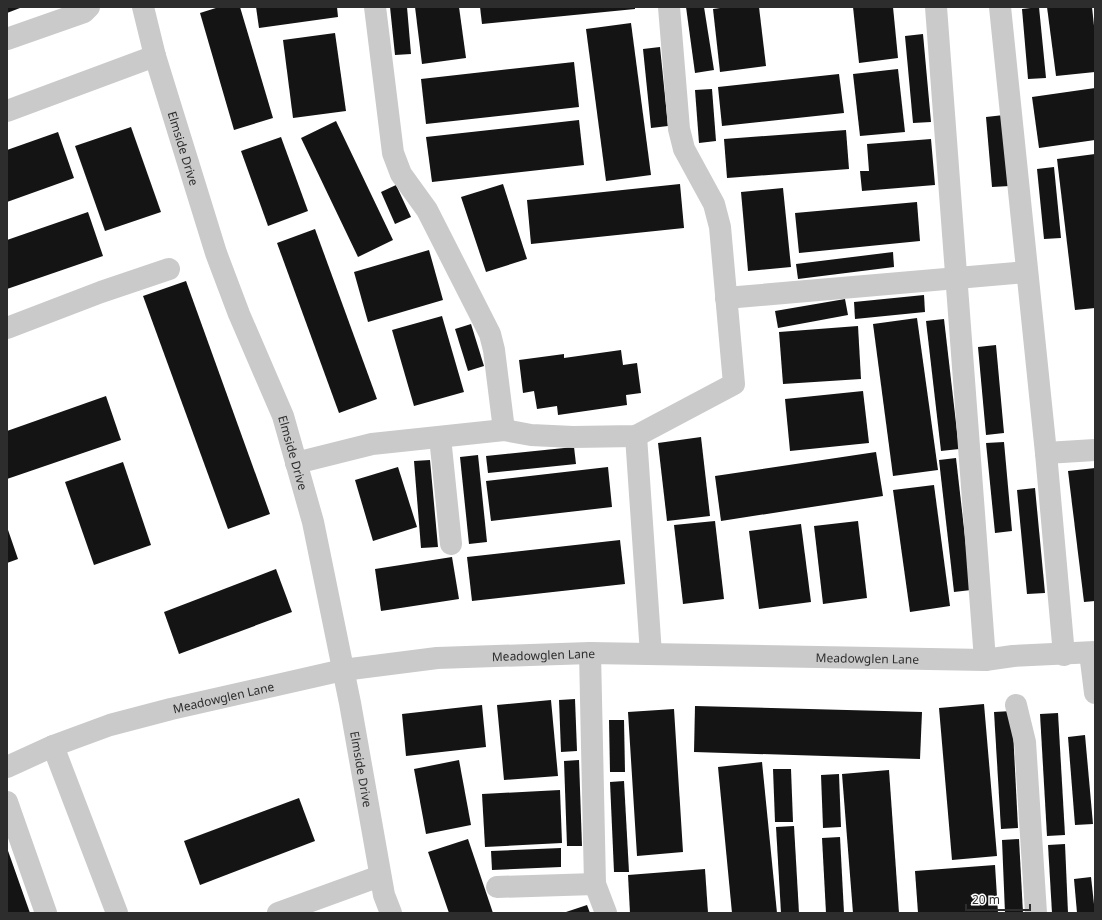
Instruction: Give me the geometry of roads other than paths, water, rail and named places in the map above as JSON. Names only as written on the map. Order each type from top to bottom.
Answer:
[{"type":"street","points":[[7,39],[84,12],[89,7]]},
{"type":"street","name":"Elmside Drive","points":[[143,7],[155,56],[216,253],[238,314],[283,416],[313,522],[343,670],[380,876],[384,895],[391,913]]},
{"type":"street","points":[[375,7],[393,153],[401,174],[427,210],[490,334],[494,350],[504,430]]},
{"type":"street","points":[[296,463],[372,444],[504,430],[545,436],[636,436],[734,384],[720,226],[714,204],[684,149],[679,130],[669,7]]},
{"type":"street","points":[[936,7],[984,660]]},
{"type":"street","points":[[1000,7],[1046,453],[1064,655]]},
{"type":"street","points":[[7,111],[155,56]]},
{"type":"street","points":[[7,328],[101,292],[169,269]]},
{"type":"street","points":[[726,298],[1027,272]]},
{"type":"street","points":[[636,436],[651,654]]},
{"type":"street","points":[[440,437],[451,544]]},
{"type":"street","points":[[1046,453],[1095,450]]},
{"type":"street","points":[[590,653],[595,884],[606,913]]},
{"type":"street","name":"Meadowglen Lane","points":[[7,767],[53,746],[118,723],[343,670],[437,658],[590,653],[984,660],[1013,656],[1092,653]]},
{"type":"street","points":[[1092,653],[1095,693]]},
{"type":"street","points":[[1016,705],[1023,732],[1027,770],[1036,913]]},
{"type":"street","points":[[53,746],[117,913]]},
{"type":"street","points":[[7,802],[46,913]]},
{"type":"street","points":[[278,913],[380,876]]},
{"type":"street","points":[[496,887],[595,884]]}]
